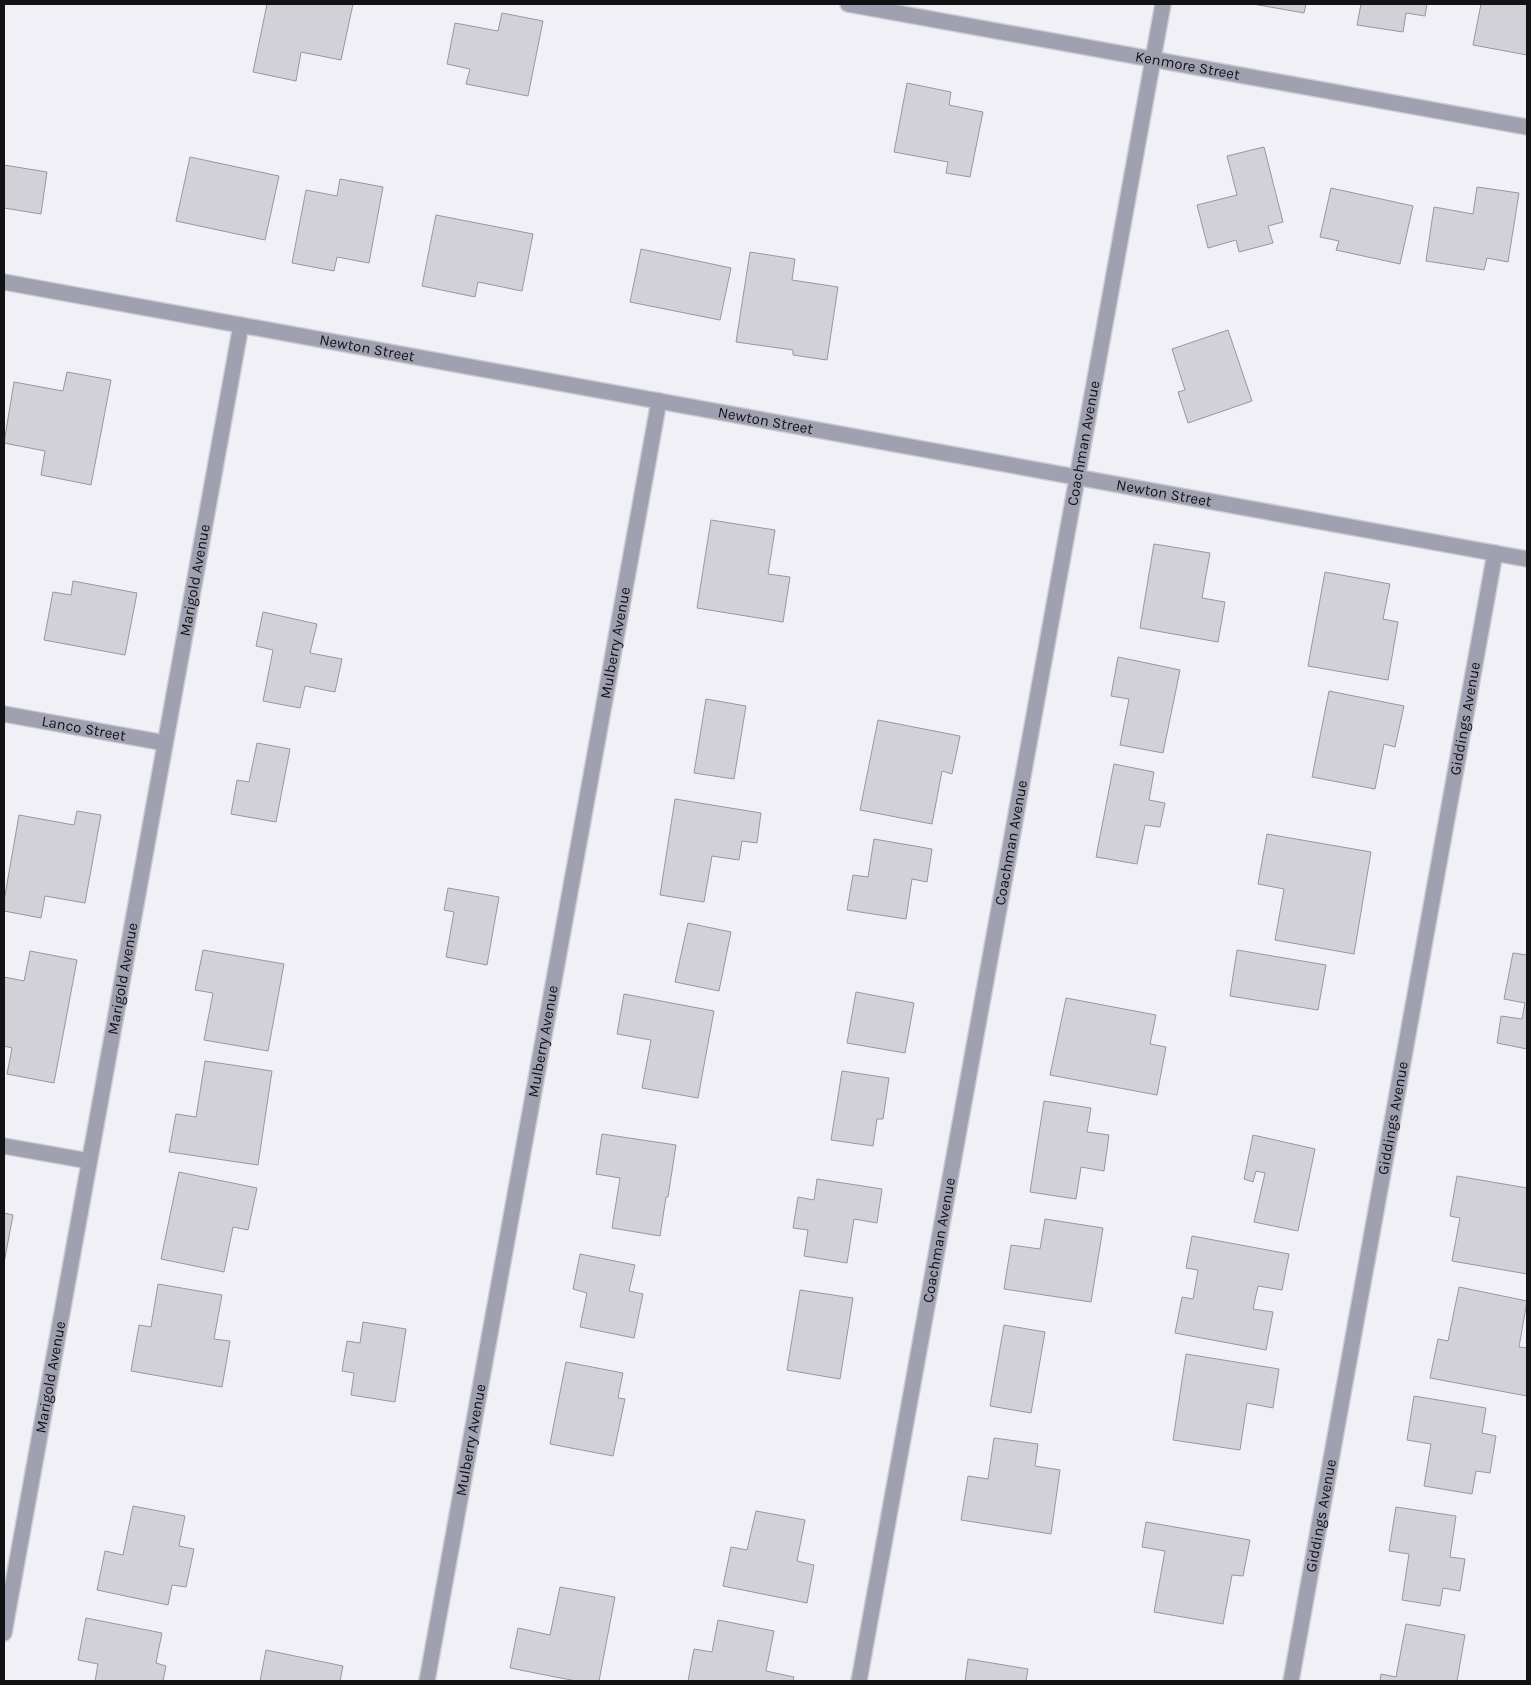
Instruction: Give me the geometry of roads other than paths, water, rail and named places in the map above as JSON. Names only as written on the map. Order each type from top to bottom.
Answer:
[{"type":"street","name":"Kenmore Street","points":[[848,4],[1527,127]]},
{"type":"street","name":"Coachman Avenue","points":[[859,1681],[1163,4]]},
{"type":"street","name":"Newton Street","points":[[4,282],[1527,559]]},
{"type":"street","name":"Marigold Avenue","points":[[4,1632],[240,325]]},
{"type":"street","name":"Mulberry Avenue","points":[[427,1681],[659,401]]},
{"type":"street","name":"Giddings Avenue","points":[[1290,1681],[1495,553]]},
{"type":"street","name":"Lanco Street","points":[[4,714],[165,743]]},
{"type":"street","points":[[4,1146],[89,1161]]}]
